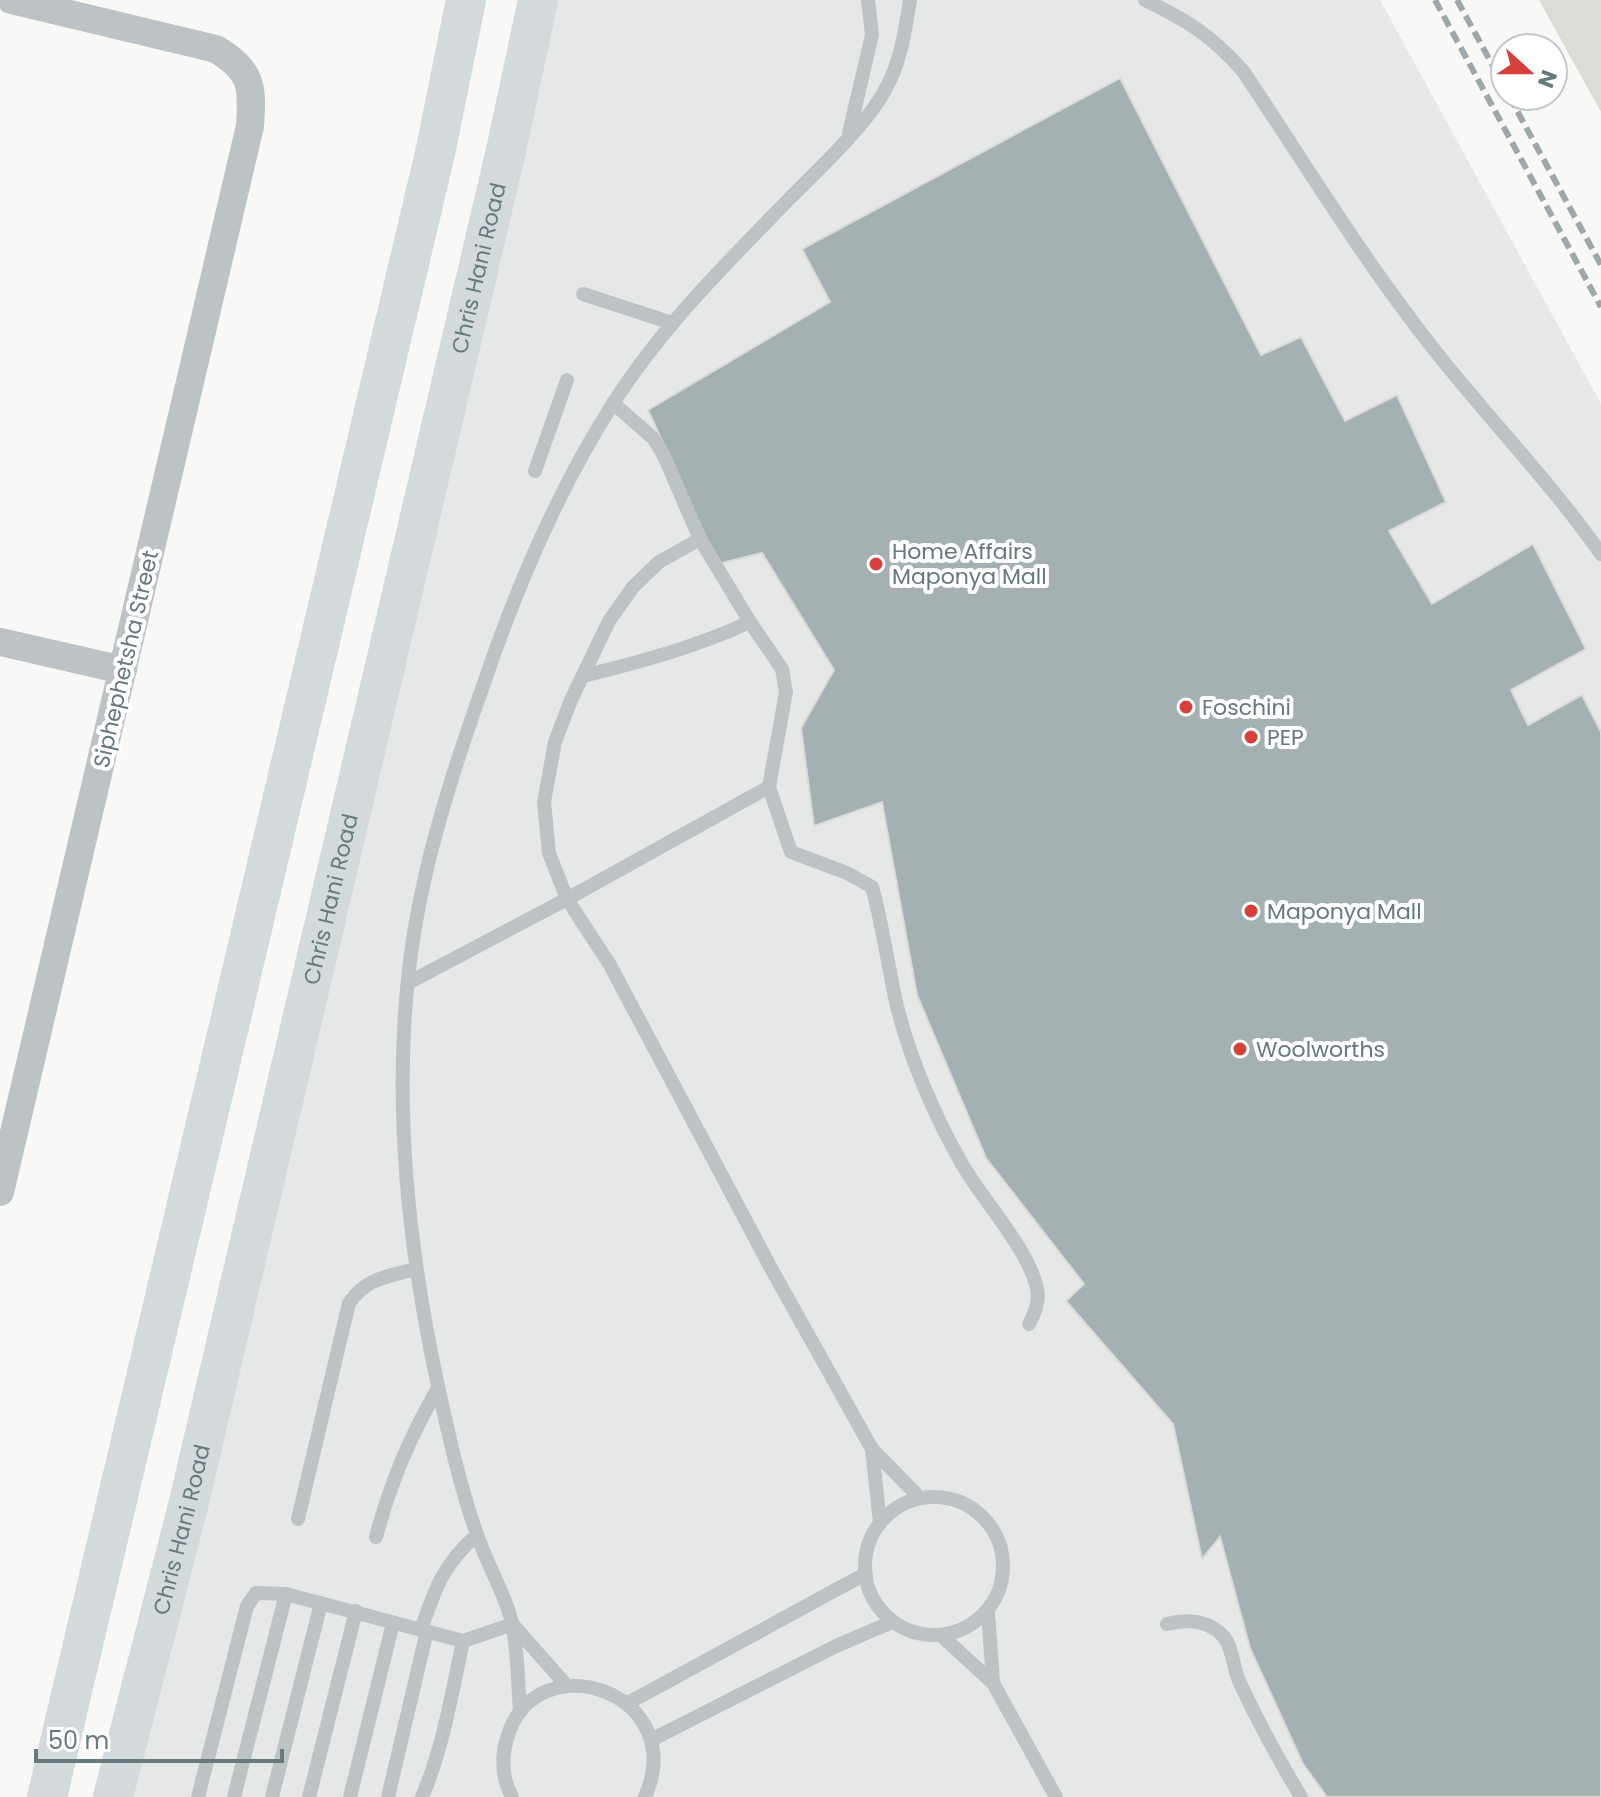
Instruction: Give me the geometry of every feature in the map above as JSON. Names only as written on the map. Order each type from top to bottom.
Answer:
[{"type":"main road","points":[[47,1797],[432,164],[463,8]]},
{"type":"main road","name":"Chris Hani Road","points":[[113,1797],[188,1506],[542,8]]},
{"type":"street","name":"Siphephetsha Street","points":[[0,1192],[8,1120],[123,670],[250,126],[253,89],[240,66],[216,49],[11,0]]},
{"type":"street","points":[[0,642],[123,670]]},
{"type":"lane","points":[[848,137],[872,35],[868,0]]},
{"type":"lane","points":[[520,1712],[513,1624],[477,1535],[438,1388],[415,1269],[406,1179],[404,1065],[408,983],[420,902],[462,745],[505,622],[569,480],[613,403],[657,339],[848,137],[884,93],[902,49],[910,0]]},
{"type":"lane","points":[[1145,0],[1190,22],[1220,45],[1243,71],[1392,294],[1436,352],[1571,511],[1601,554]]},
{"type":"lane","points":[[583,294],[672,323]]},
{"type":"lane","points":[[535,471],[567,380]]},
{"type":"lane","points":[[613,403],[654,439],[700,539],[782,669],[786,692],[769,787],[791,852],[847,873],[872,887],[896,999],[915,1062],[962,1164],[1031,1270],[1038,1291],[1036,1311],[1029,1324]]},
{"type":"lane","points":[[700,539],[659,562],[633,587],[609,621],[555,742],[544,802],[549,853],[567,899],[610,965],[772,1270],[872,1449],[920,1498]]},
{"type":"lane","points":[[583,676],[655,658],[713,639],[750,622]]},
{"type":"lane","points":[[408,983],[769,787]]},
{"type":"lane","points":[[298,1519],[349,1303],[358,1290],[369,1282],[415,1269]]},
{"type":"lane","points":[[376,1537],[389,1491],[410,1437],[438,1388]]},
{"type":"lane","points":[[872,1449],[880,1523]]},
{"type":"lane","points":[[939,1496],[966,1504],[989,1522],[999,1539],[1004,1557],[998,1595],[988,1611],[959,1632],[942,1636],[924,1636],[892,1622],[869,1592],[865,1574],[866,1555],[880,1523],[898,1507],[920,1498],[939,1496]]},
{"type":"lane","points":[[388,1797],[424,1631],[440,1580],[457,1552],[477,1535]]},
{"type":"lane","points":[[628,1703],[865,1574]]},
{"type":"lane","points":[[198,1797],[247,1606],[256,1593],[286,1594],[463,1641],[513,1624]]},
{"type":"lane","points":[[234,1797],[286,1594]]},
{"type":"lane","points":[[272,1797],[321,1603]]},
{"type":"lane","points":[[309,1797],[356,1611]]},
{"type":"lane","points":[[988,1611],[993,1683]]},
{"type":"lane","points":[[1167,1624],[1183,1620],[1206,1624],[1226,1639],[1238,1681],[1301,1797]]},
{"type":"lane","points":[[651,1740],[836,1646],[892,1622]]},
{"type":"lane","points":[[350,1797],[393,1623]]},
{"type":"lane","points":[[513,1624],[567,1686]]},
{"type":"lane","points":[[942,1636],[993,1683],[1056,1797]]},
{"type":"lane","points":[[422,1797],[443,1731],[463,1641]]},
{"type":"lane","points":[[507,1794],[503,1749],[509,1729],[520,1712],[549,1691],[567,1686],[589,1686],[610,1692],[628,1703],[643,1720],[655,1761],[652,1781],[645,1797]]},
{"type":"shaded area","name":"Maponya Mall","points":[[546,0],[1380,0],[1601,404],[1601,1797],[127,1797]]},
{"type":"shaded area","points":[[1539,0],[1601,0],[1601,112],[1569,54],[1569,32],[1557,32]]},
{"type":"building","name":"Maponya Mall","points":[[1120,78],[1261,355],[1301,337],[1345,421],[1397,395],[1446,502],[1389,531],[1432,604],[1533,544],[1586,649],[1511,690],[1528,725],[1582,695],[1601,732],[1601,1797],[1327,1797],[1303,1764],[1250,1648],[1220,1537],[1202,1559],[1173,1424],[1066,1301],[1084,1284],[986,1158],[917,995],[882,802],[814,826],[801,728],[834,670],[762,553],[718,564],[648,410],[830,302],[802,249]]},
{"type":"railway","points":[[1435,0],[1601,307]]},
{"type":"railway","points":[[1457,0],[1489,59]]},
{"type":"railway","points":[[1518,112],[1601,265]]},
{"type":"place","name":"Home Affairs Maponya Mall","points":[[876,564]]},
{"type":"place","name":"Foschini","points":[[1186,707]]},
{"type":"place","name":"PEP","points":[[1251,737]]},
{"type":"place","name":"Maponya Mall","points":[[1251,911]]},
{"type":"place","name":"Woolworths","points":[[1240,1049]]}]
